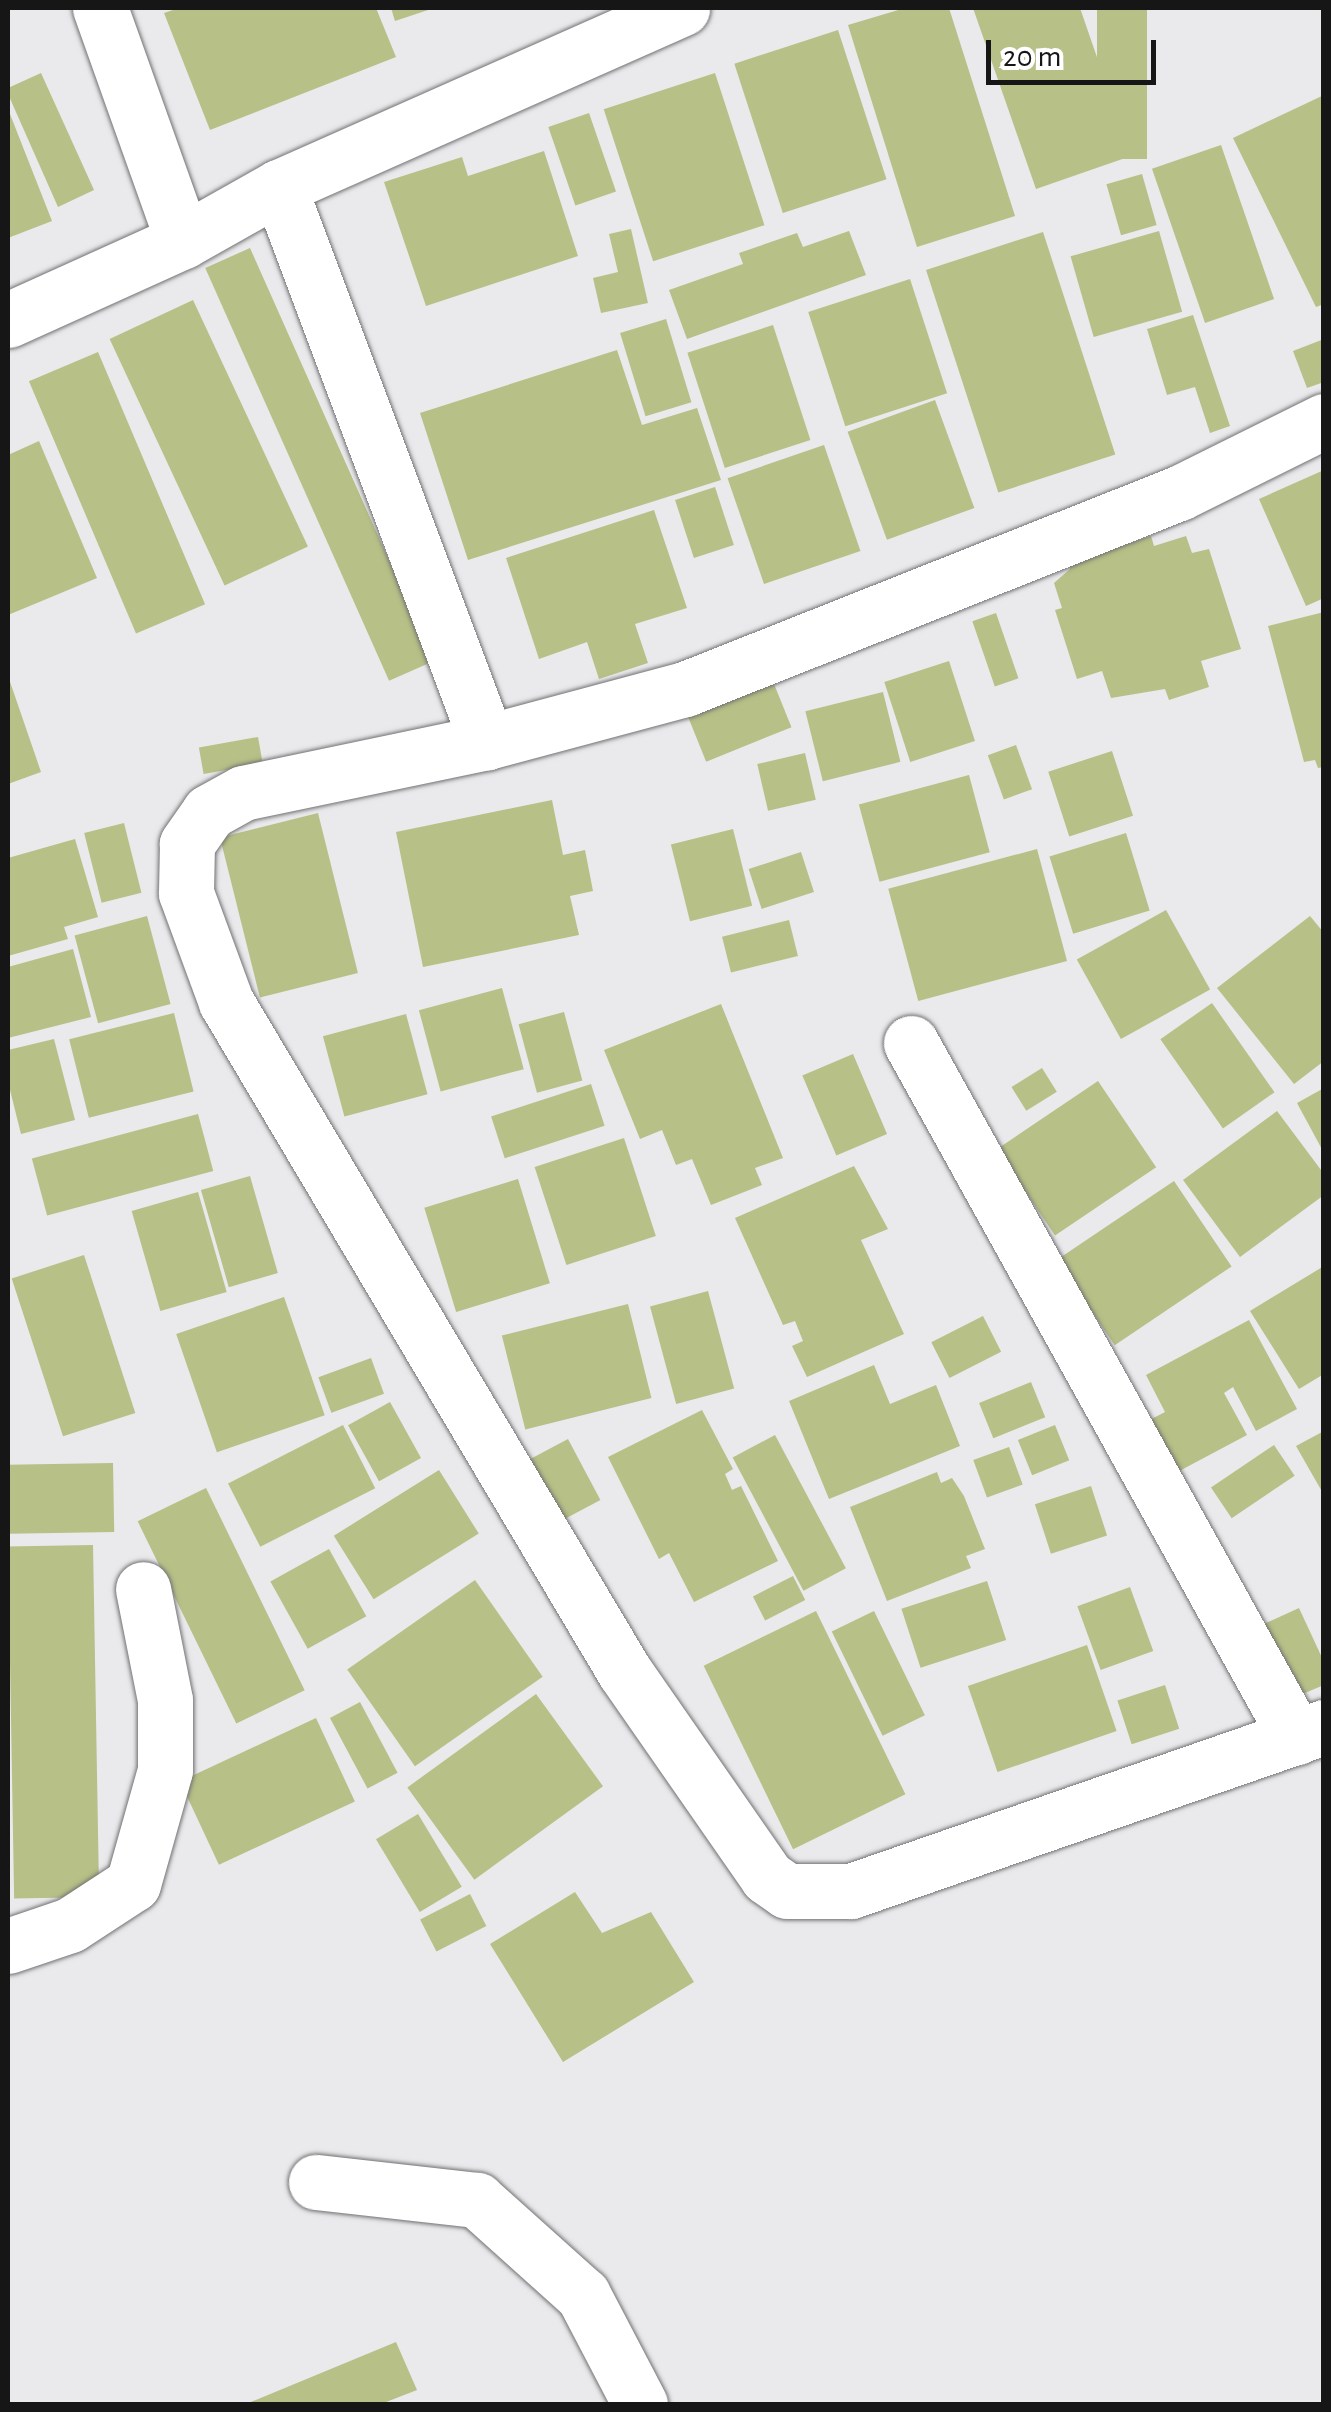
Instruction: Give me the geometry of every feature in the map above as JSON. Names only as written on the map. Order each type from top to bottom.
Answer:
[{"type":"street","points":[[100,8],[183,241]]},
{"type":"street","points":[[8,320],[183,241],[278,187],[682,8]]},
{"type":"street","points":[[278,187],[487,742]]},
{"type":"street","points":[[911,1043],[1310,1732],[851,1891],[787,1890],[743,1851],[624,1671],[226,1002],[186,892],[187,844],[209,812],[243,794],[487,742],[685,689],[883,615],[1179,493],[1324,421]]},
{"type":"street","points":[[8,1946],[70,1924],[133,1884],[165,1770],[165,1700],[143,1589]]},
{"type":"street","points":[[316,2182],[477,2200],[583,2296],[640,2404]]},
{"type":"building","points":[[179,8],[376,8],[396,57],[210,130],[164,13]]},
{"type":"building","points":[[391,8],[434,8],[395,21]]},
{"type":"building","points":[[905,8],[949,8],[1015,216],[917,247],[848,25]]},
{"type":"building","points":[[973,8],[1080,8],[1131,156],[1036,189]]},
{"type":"building","points":[[1097,8],[1147,8],[1147,159],[1097,159]]},
{"type":"building","points":[[838,30],[887,179],[783,213],[734,64]]},
{"type":"building","points":[[41,73],[94,190],[58,207],[8,94],[8,88]]},
{"type":"building","points":[[715,73],[764,225],[653,261],[604,109]]},
{"type":"building","points":[[1324,95],[1324,304],[1316,307],[1233,138]]},
{"type":"building","points":[[8,109],[52,221],[8,238]]},
{"type":"building","points":[[589,113],[616,191],[575,205],[548,127]]},
{"type":"building","points":[[1221,145],[1274,299],[1205,323],[1152,169]]},
{"type":"building","points":[[544,151],[578,256],[426,306],[384,182],[462,157],[468,176]]},
{"type":"building","points":[[1142,174],[1157,225],[1121,235],[1106,184]]},
{"type":"building","points":[[631,229],[648,303],[601,313],[593,278],[618,272],[609,234]]},
{"type":"building","points":[[849,231],[866,275],[687,339],[669,290],[743,264],[739,253],[797,233],[803,247]]},
{"type":"building","points":[[1159,231],[1182,312],[1094,337],[1071,256]]},
{"type":"building","points":[[1043,232],[1115,455],[998,493],[926,270]]},
{"type":"building","points":[[250,248],[434,661],[389,681],[205,268]]},
{"type":"building","points":[[910,279],[947,393],[845,426],[808,312]]},
{"type":"building","points":[[193,300],[308,547],[225,585],[110,339]]},
{"type":"building","points":[[1193,315],[1230,426],[1210,433],[1195,387],[1167,395],[1147,329]]},
{"type":"building","points":[[666,319],[691,402],[646,416],[620,333]]},
{"type":"building","points":[[773,325],[810,440],[725,468],[687,353]]},
{"type":"building","points":[[1324,339],[1324,382],[1307,388],[1293,351]]},
{"type":"building","points":[[617,350],[642,425],[697,408],[721,480],[468,560],[420,413]]},
{"type":"building","points":[[98,352],[205,604],[136,634],[29,381]]},
{"type":"building","points":[[935,400],[974,508],[887,540],[848,432]]},
{"type":"building","points":[[39,441],[97,578],[8,615],[8,455]]},
{"type":"building","points":[[824,445],[860,551],[764,584],[728,478]]},
{"type":"building","points":[[1324,470],[1324,598],[1306,606],[1259,499]]},
{"type":"building","points":[[715,487],[734,545],[694,558],[675,500]]},
{"type":"building","points":[[654,510],[687,608],[635,624],[648,663],[599,679],[587,642],[539,659],[506,558]]},
{"type":"building","points":[[1151,536],[1154,546],[1186,536],[1192,553],[1209,549],[1241,649],[1201,661],[1209,687],[1169,700],[1165,689],[1111,698],[1102,671],[1077,679],[1055,610],[1062,608],[1054,583],[1070,569],[1068,563]]},
{"type":"building","points":[[1324,612],[1324,767],[1318,768],[1315,760],[1304,762],[1268,626]]},
{"type":"building","points":[[996,613],[1018,678],[995,686],[972,621]]},
{"type":"building","points":[[949,661],[975,741],[910,762],[884,682]]},
{"type":"building","points":[[8,676],[41,772],[8,784]]},
{"type":"building","points":[[772,679],[791,727],[706,762],[687,713]]},
{"type":"building","points":[[883,692],[900,762],[823,781],[805,711]]},
{"type":"building","points":[[258,737],[263,764],[204,774],[199,747]]},
{"type":"building","points":[[1016,745],[1032,789],[1004,799],[988,755]]},
{"type":"building","points":[[1112,751],[1133,816],[1069,836],[1048,772]]},
{"type":"building","points":[[805,753],[816,800],[768,811],[757,764]]},
{"type":"building","points":[[969,775],[990,852],[880,882],[859,805]]},
{"type":"building","points":[[552,800],[563,855],[585,850],[593,891],[570,896],[579,935],[423,967],[396,832]]},
{"type":"building","points":[[318,813],[358,973],[260,998],[220,837]]},
{"type":"building","points":[[124,823],[141,893],[102,903],[84,833]]},
{"type":"building","points":[[733,829],[752,906],[690,921],[671,844]]},
{"type":"building","points":[[1126,833],[1150,910],[1073,934],[1049,856]]},
{"type":"building","points":[[75,839],[98,917],[64,927],[68,939],[8,956],[8,858]]},
{"type":"building","points":[[1037,849],[1067,961],[918,1001],[888,889]]},
{"type":"building","points":[[801,852],[814,892],[762,909],[749,869]]},
{"type":"building","points":[[1166,910],[1210,990],[1121,1039],[1077,959]]},
{"type":"building","points":[[147,916],[171,1004],[98,1023],[75,935]]},
{"type":"building","points":[[1310,916],[1324,933],[1324,1061],[1294,1084],[1217,988]]},
{"type":"building","points":[[789,920],[798,956],[731,973],[722,937]]},
{"type":"building","points":[[73,949],[91,1017],[8,1038],[8,967]]},
{"type":"building","points":[[502,988],[524,1069],[441,1091],[419,1010]]},
{"type":"building","points":[[1212,1003],[1275,1092],[1223,1128],[1160,1039]]},
{"type":"building","points":[[721,1004],[783,1158],[755,1168],[762,1185],[711,1205],[692,1159],[676,1165],[662,1130],[640,1139],[604,1050]]},
{"type":"building","points":[[564,1012],[582,1081],[537,1093],[519,1024]]},
{"type":"building","points":[[174,1013],[194,1092],[89,1118],[69,1039]]},
{"type":"building","points":[[406,1014],[427,1094],[344,1116],[323,1036]]},
{"type":"building","points":[[54,1039],[75,1120],[21,1134],[8,1082],[8,1050]]},
{"type":"building","points":[[853,1054],[887,1134],[836,1156],[802,1075]]},
{"type":"building","points":[[1042,1068],[1057,1092],[1026,1111],[1011,1087]]},
{"type":"building","points":[[1098,1081],[1156,1167],[1055,1235],[997,1149]]},
{"type":"building","points":[[591,1084],[605,1126],[505,1158],[491,1116]]},
{"type":"building","points":[[1324,1088],[1324,1153],[1297,1103]]},
{"type":"building","points":[[1277,1111],[1324,1174],[1324,1195],[1240,1257],[1183,1180]]},
{"type":"building","points":[[198,1114],[213,1171],[47,1216],[32,1159]]},
{"type":"building","points":[[624,1138],[656,1236],[566,1265],[535,1167]]},
{"type":"building","points":[[854,1166],[888,1229],[861,1240],[904,1334],[807,1377],[792,1346],[803,1341],[795,1321],[783,1325],[735,1218]]},
{"type":"building","points":[[250,1176],[278,1273],[229,1287],[201,1190]]},
{"type":"building","points":[[518,1179],[550,1283],[456,1312],[424,1208]]},
{"type":"building","points":[[1174,1181],[1232,1266],[1115,1345],[1057,1260]]},
{"type":"building","points":[[198,1192],[227,1292],[160,1311],[132,1211]]},
{"type":"building","points":[[84,1255],[135,1413],[63,1436],[12,1278]]},
{"type":"building","points":[[1324,1266],[1324,1374],[1299,1389],[1250,1311]]},
{"type":"building","points":[[708,1291],[734,1389],[676,1404],[650,1307]]},
{"type":"building","points":[[284,1297],[325,1415],[217,1452],[176,1334]]},
{"type":"building","points":[[628,1304],[651,1398],[525,1430],[502,1335]]},
{"type":"building","points":[[983,1316],[1001,1352],[949,1378],[931,1342]]},
{"type":"building","points":[[1249,1320],[1297,1409],[1256,1431],[1233,1387],[1224,1393],[1247,1435],[1168,1477],[1140,1425],[1165,1412],[1146,1375]]},
{"type":"building","points":[[371,1358],[384,1394],[331,1413],[318,1377]]},
{"type":"building","points":[[874,1365],[890,1404],[936,1385],[960,1446],[829,1499],[789,1401]]},
{"type":"building","points":[[1031,1382],[1045,1417],[993,1438],[979,1403]]},
{"type":"building","points":[[390,1402],[421,1458],[379,1481],[348,1425]]},
{"type":"building","points":[[702,1410],[733,1469],[725,1474],[732,1490],[741,1486],[778,1561],[694,1602],[669,1553],[659,1559],[608,1457]]},
{"type":"building","points":[[343,1425],[375,1488],[260,1547],[228,1484]]},
{"type":"building","points":[[1055,1425],[1069,1460],[1032,1475],[1018,1440]]},
{"type":"building","points":[[1324,1431],[1324,1495],[1296,1446]]},
{"type":"building","points":[[775,1435],[846,1568],[804,1591],[733,1458]]},
{"type":"building","points":[[568,1439],[600,1500],[558,1522],[526,1462]]},
{"type":"building","points":[[1274,1445],[1295,1476],[1232,1518],[1211,1487]]},
{"type":"building","points":[[1009,1447],[1023,1485],[987,1498],[973,1460]]},
{"type":"building","points":[[113,1463],[114,1532],[9,1534],[8,1465]]},
{"type":"building","points":[[439,1470],[479,1534],[374,1599],[334,1536]]},
{"type":"building","points":[[937,1472],[941,1483],[952,1478],[964,1496],[985,1549],[966,1556],[971,1568],[887,1601],[850,1507]]},
{"type":"building","points":[[1091,1486],[1107,1535],[1051,1554],[1035,1504]]},
{"type":"building","points":[[206,1488],[305,1690],[236,1724],[138,1521]]},
{"type":"building","points":[[93,1545],[99,1897],[14,1898],[8,1546]]},
{"type":"building","points":[[329,1549],[366,1616],[308,1649],[270,1581]]},
{"type":"building","points":[[793,1576],[805,1600],[765,1620],[753,1596]]},
{"type":"building","points":[[475,1580],[543,1677],[415,1766],[347,1669]]},
{"type":"building","points":[[987,1581],[1006,1640],[921,1668],[901,1609]]},
{"type":"building","points":[[1130,1587],[1153,1651],[1101,1670],[1077,1606]]},
{"type":"building","points":[[1299,1608],[1324,1662],[1324,1685],[1288,1700],[1255,1628]]},
{"type":"building","points":[[816,1611],[905,1794],[793,1849],[704,1666]]},
{"type":"building","points":[[874,1611],[925,1715],[883,1736],[832,1632]]},
{"type":"building","points":[[1087,1645],[1117,1731],[997,1772],[968,1686]]},
{"type":"building","points":[[1165,1685],[1179,1729],[1132,1744],[1117,1700]]},
{"type":"building","points":[[536,1694],[603,1786],[474,1880],[407,1787]]},
{"type":"building","points":[[360,1702],[398,1773],[368,1789],[330,1718]]},
{"type":"building","points":[[316,1718],[355,1801],[219,1865],[180,1781]]},
{"type":"building","points":[[418,1814],[462,1887],[420,1912],[376,1839]]},
{"type":"building","points":[[575,1892],[602,1933],[651,1912],[694,1982],[563,2062],[490,1944]]},
{"type":"building","points":[[470,1894],[486,1926],[436,1951],[420,1919]]},
{"type":"building","points":[[396,2342],[417,2390],[381,2404],[246,2404]]}]
